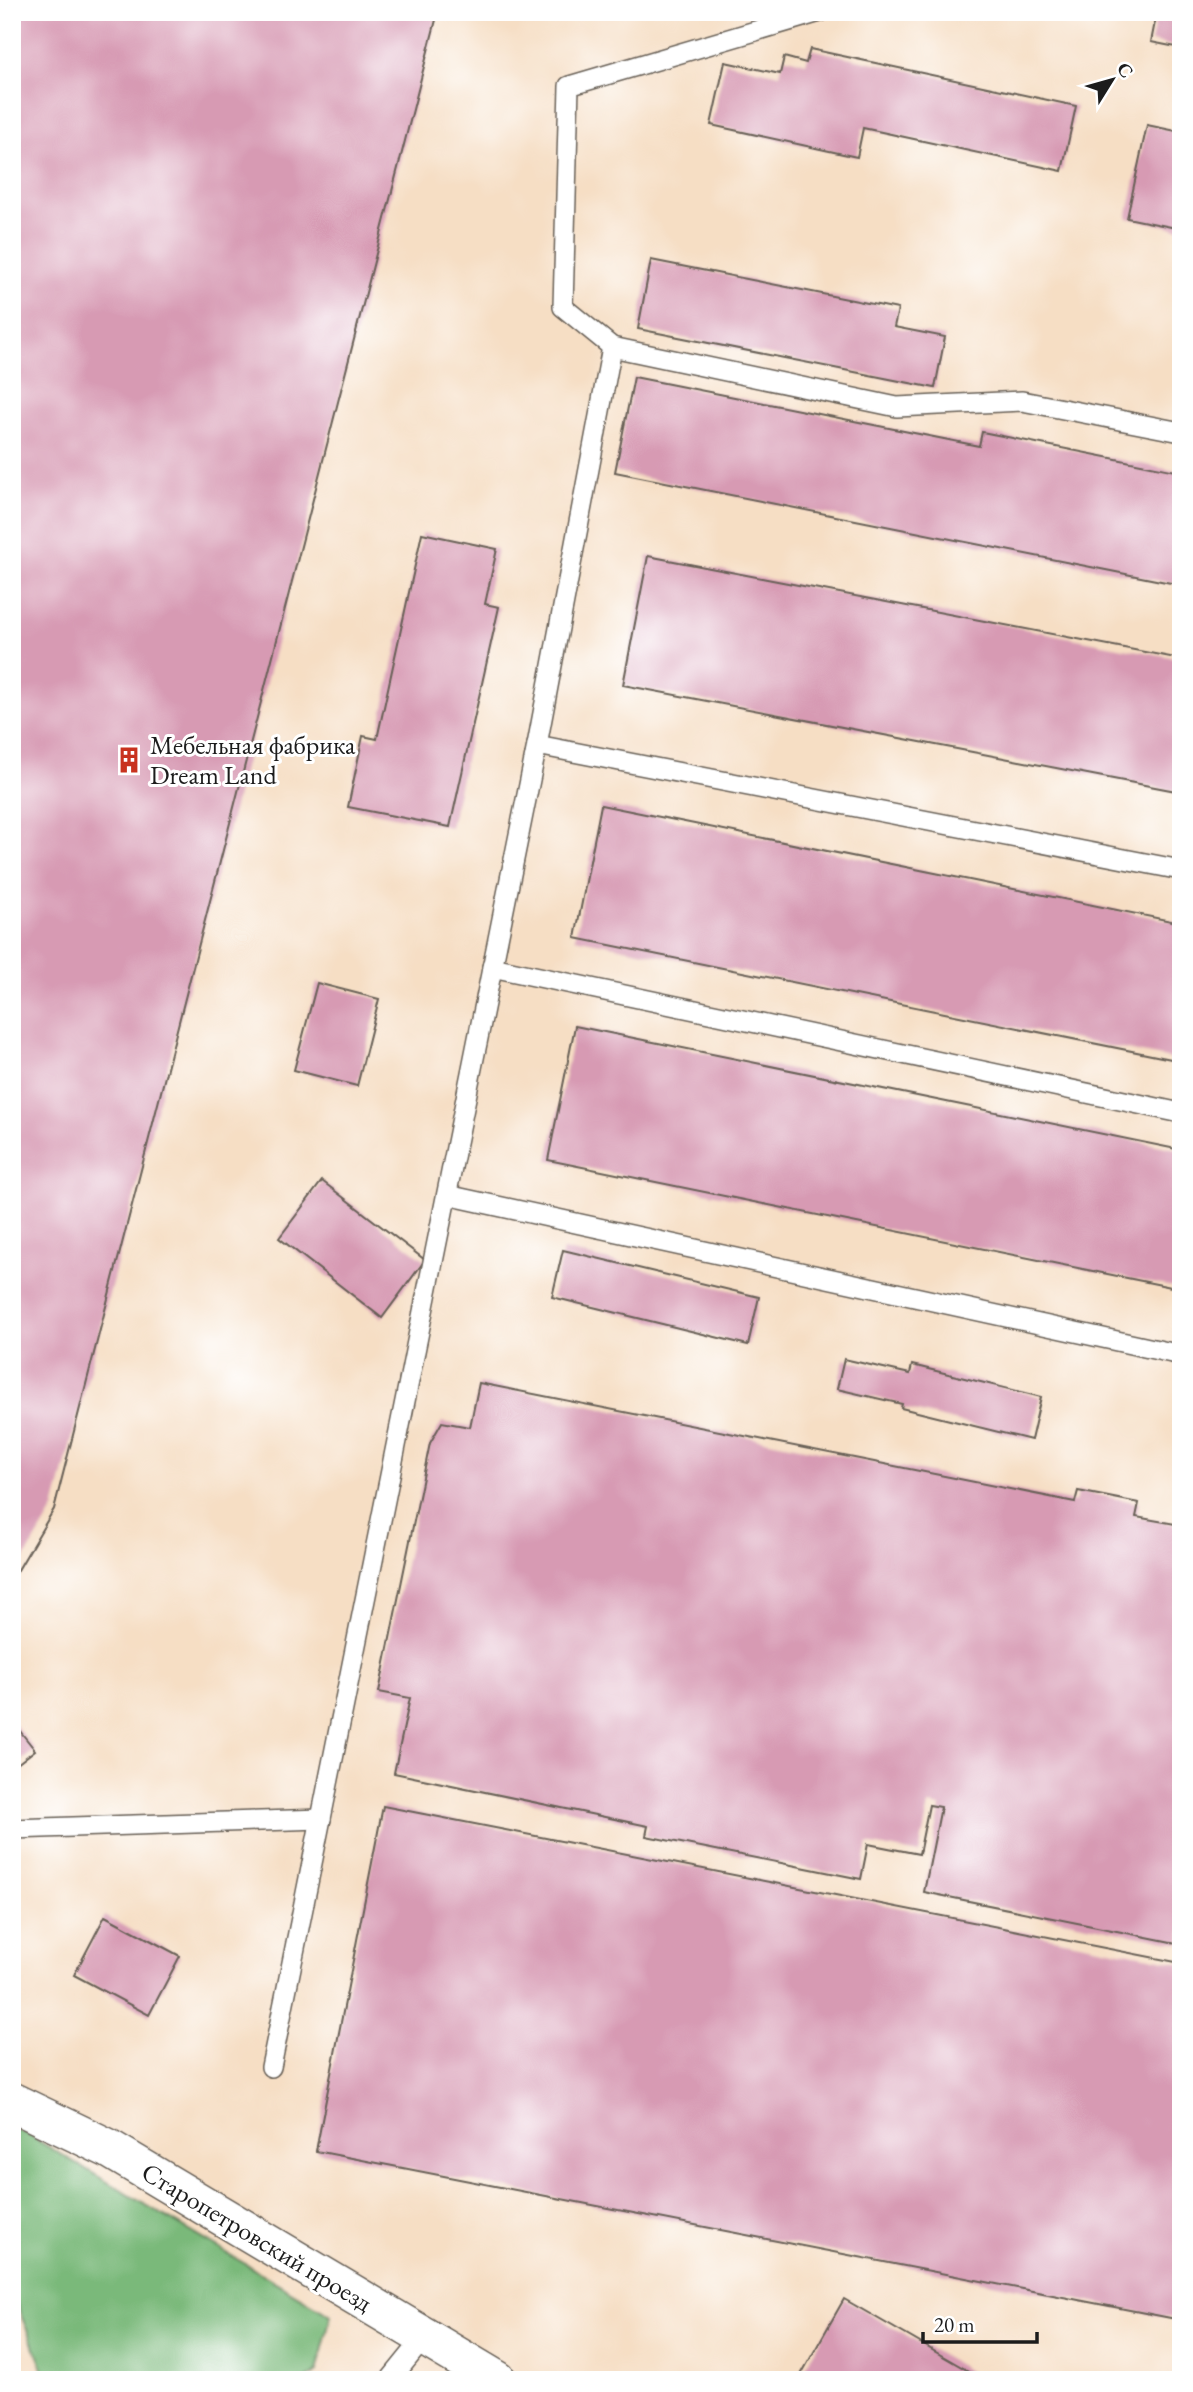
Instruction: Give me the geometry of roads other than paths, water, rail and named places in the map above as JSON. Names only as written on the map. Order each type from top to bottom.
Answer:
[{"type":"street","name":"Старопетровский проезд","points":[[12,2102],[108,2148],[497,2380]]},
{"type":"lane","points":[[820,12],[569,86],[563,307],[612,347],[897,407],[1022,401],[1181,432]]},
{"type":"lane","points":[[271,2067],[537,745],[612,347]]},
{"type":"lane","points":[[537,745],[1181,870]]},
{"type":"lane","points":[[492,967],[1181,1113]]},
{"type":"lane","points":[[447,1195],[1181,1355]]},
{"type":"lane","points":[[12,1829],[321,1819]]},
{"type":"lane","points":[[390,2380],[424,2338]]},
{"type":"place","name":"Мебельная фабрика Dream Land","points":[[129,760]]}]
